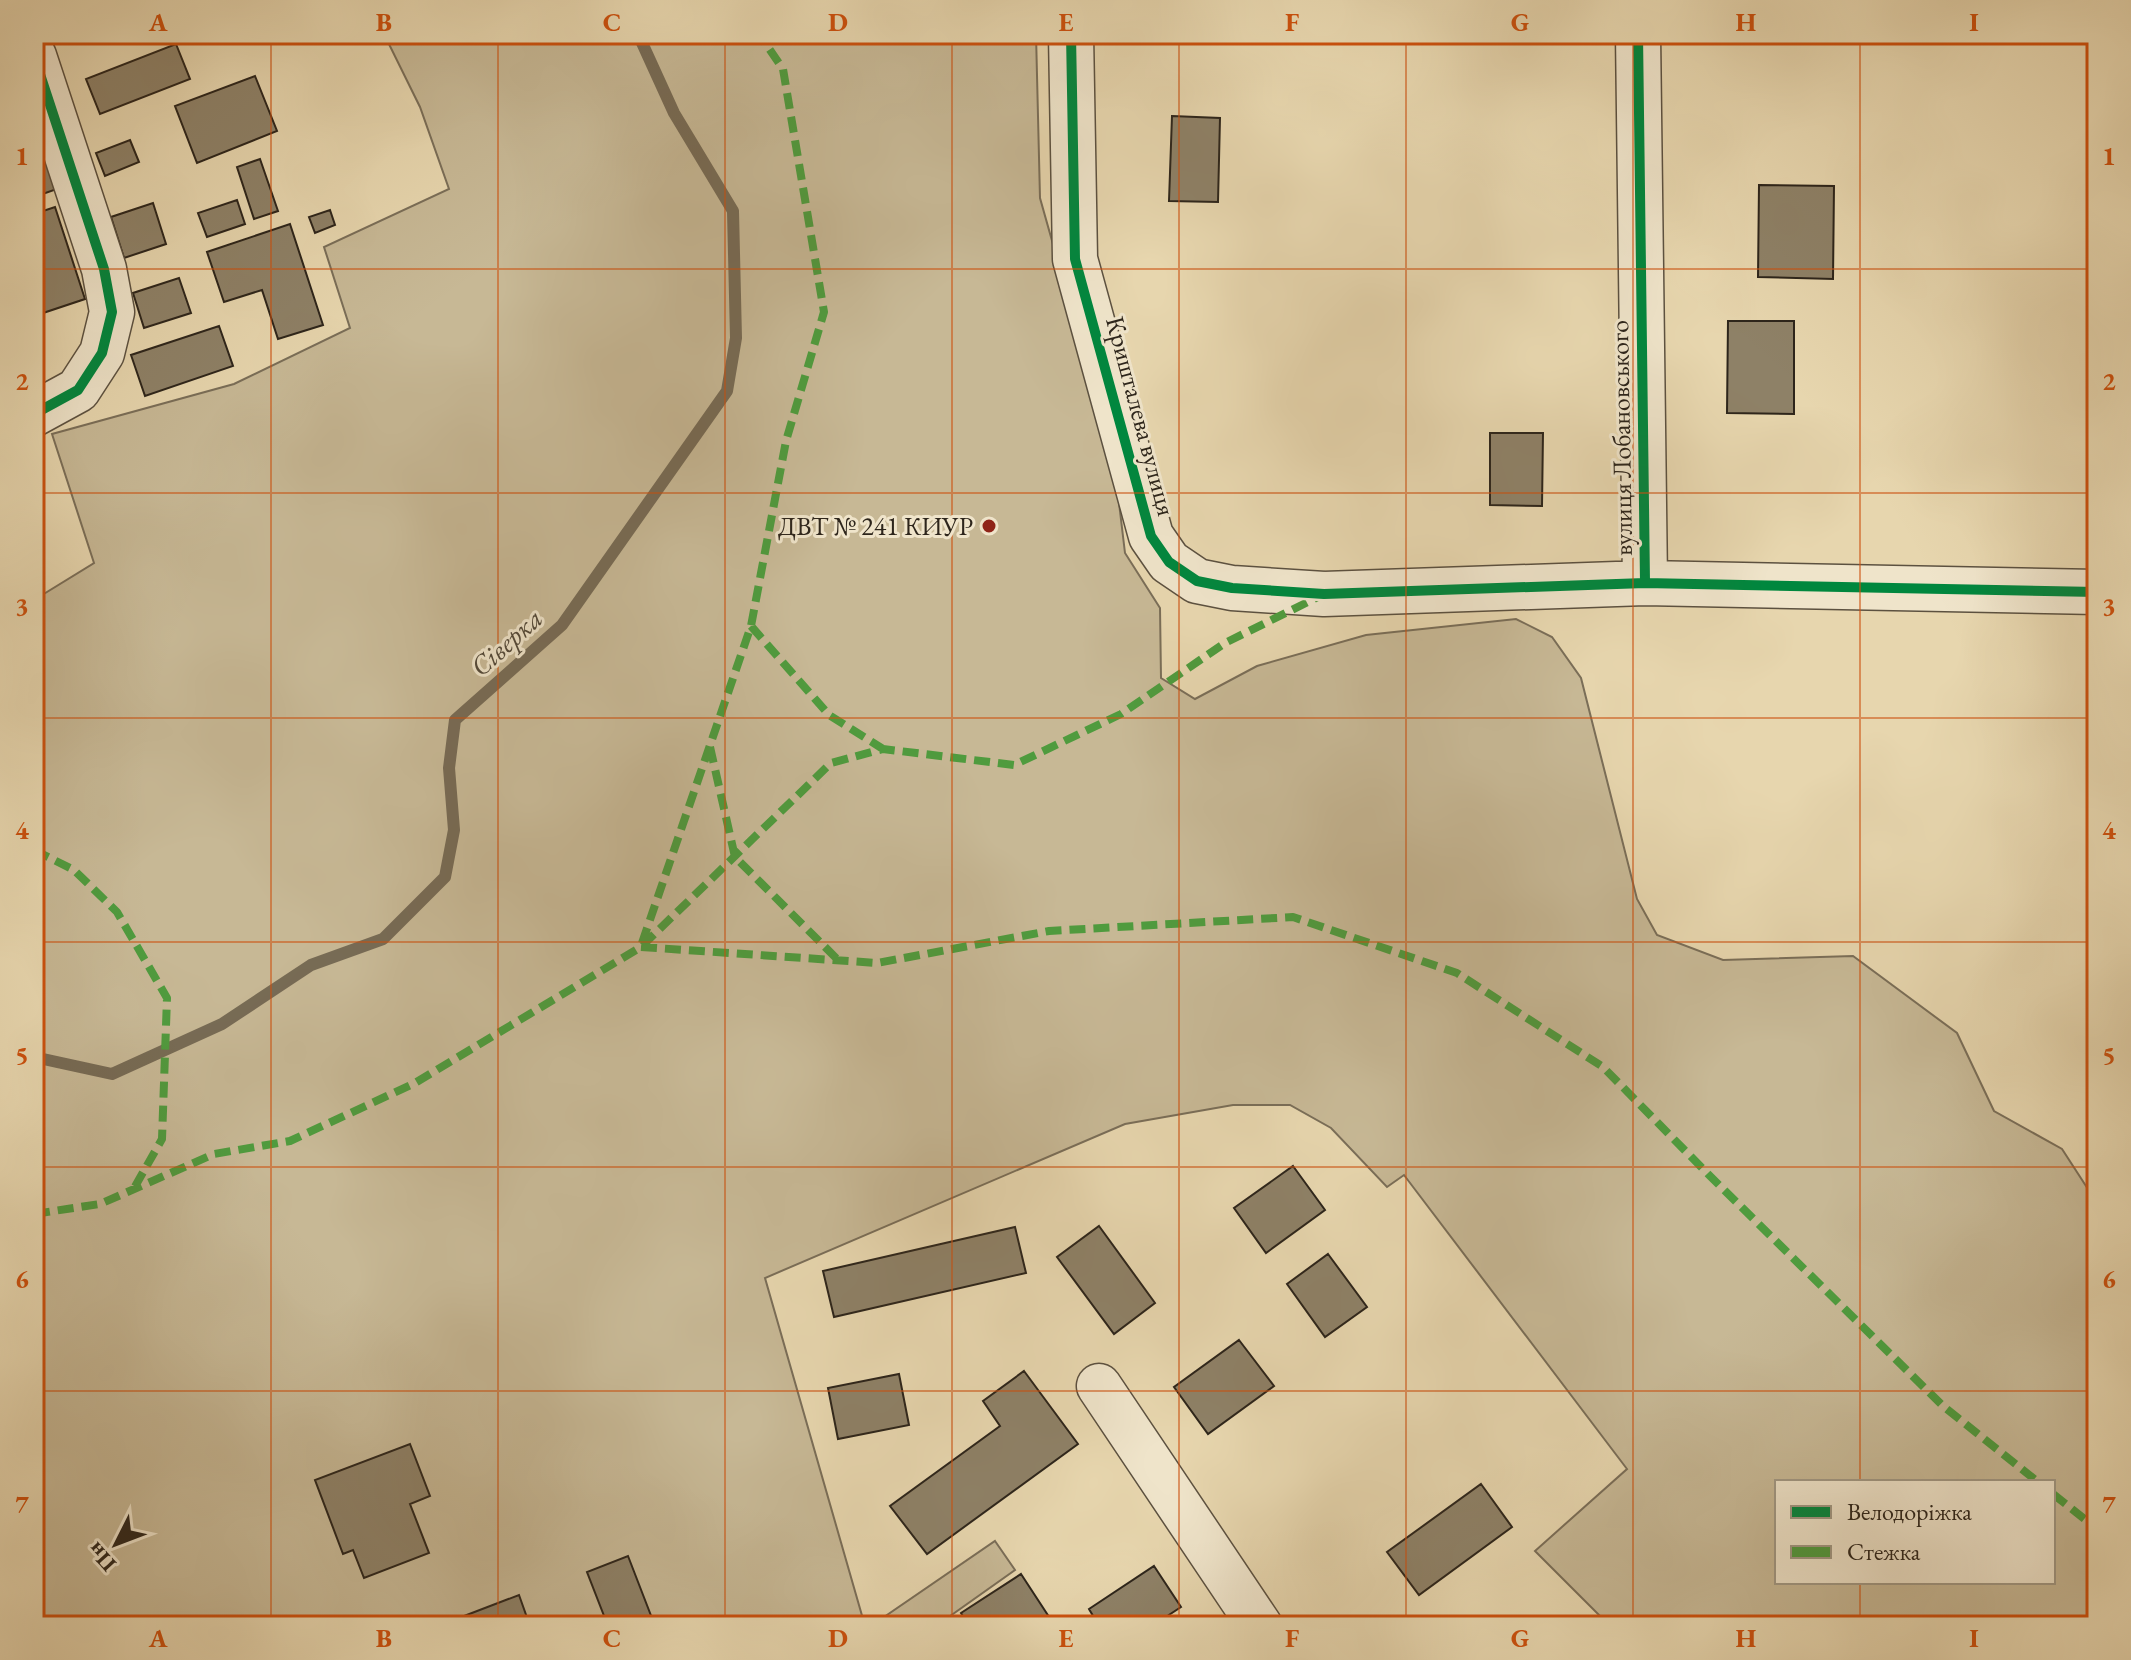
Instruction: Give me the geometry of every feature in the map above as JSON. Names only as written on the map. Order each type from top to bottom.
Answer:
[{"type":"street","name":"Кришталева вулиця","points":[[1071,34],[1075,259],[1151,536],[1169,562],[1197,581],[1232,588],[1324,594],[1645,583]]},
{"type":"street","name":"вулиця Лобановського","points":[[1638,34],[1645,583],[2097,592]]},
{"type":"street","points":[[34,56],[104,269],[112,312],[102,353],[78,390],[34,414]]},
{"type":"street","points":[[1099,1386],[1260,1626]]},
{"type":"shaded area","points":[[384,34],[1036,34],[1040,198],[1114,461],[1125,553],[1160,608],[1161,678],[1195,699],[1257,666],[1366,635],[1516,619],[1552,637],[1581,678],[1637,899],[1657,935],[1723,960],[1853,956],[1957,1033],[1994,1111],[2062,1149],[2097,1203],[2097,1626],[1610,1626],[1535,1551],[1627,1469],[1404,1175],[1387,1187],[1331,1128],[1290,1105],[1233,1105],[1125,1124],[765,1278],[865,1626],[34,1626],[34,600],[94,563],[52,434],[234,384],[350,328],[324,247],[449,189],[420,107]]},
{"type":"shaded area","points":[[995,1541],[1015,1570],[936,1626],[871,1626]]},
{"type":"building","points":[[176,44],[190,79],[100,114],[86,79]]},
{"type":"building","points":[[255,76],[277,131],[197,163],[175,106]]},
{"type":"building","points":[[1172,116],[1220,118],[1218,202],[1169,201]]},
{"type":"building","points":[[130,140],[139,162],[105,176],[96,153]]},
{"type":"building","points":[[47,159],[57,189],[34,197],[34,164]]},
{"type":"building","points":[[260,159],[278,211],[254,219],[237,167]]},
{"type":"building","points":[[1759,185],[1834,186],[1833,279],[1758,277]]},
{"type":"building","points":[[237,200],[245,224],[207,237],[198,213]]},
{"type":"building","points":[[153,203],[166,244],[124,258],[111,217]]},
{"type":"building","points":[[55,207],[85,299],[34,316],[34,214]]},
{"type":"building","points":[[330,210],[335,225],[315,233],[309,217]]},
{"type":"building","points":[[290,224],[323,325],[278,339],[262,290],[224,302],[207,252]]},
{"type":"building","points":[[179,278],[191,313],[144,328],[133,293]]},
{"type":"building","points":[[1728,321],[1794,321],[1794,414],[1727,413]]},
{"type":"building","points":[[219,326],[233,366],[145,396],[131,355]]},
{"type":"building","points":[[1490,433],[1543,433],[1542,506],[1490,505]]},
{"type":"building","points":[[1293,1166],[1325,1210],[1266,1253],[1234,1208]]},
{"type":"building","points":[[1099,1226],[1155,1303],[1114,1334],[1057,1257]]},
{"type":"building","points":[[1015,1227],[1026,1273],[834,1317],[823,1271]]},
{"type":"building","points":[[1328,1254],[1367,1307],[1325,1337],[1287,1284]]},
{"type":"building","points":[[1239,1340],[1274,1386],[1208,1434],[1174,1387]]},
{"type":"building","points":[[1024,1371],[1078,1444],[927,1554],[890,1506],[1000,1426],[983,1401]]},
{"type":"building","points":[[899,1374],[909,1425],[838,1439],[828,1388]]},
{"type":"building","points":[[410,1444],[430,1496],[410,1504],[429,1553],[364,1578],[353,1550],[343,1554],[315,1480]]},
{"type":"building","points":[[1481,1484],[1512,1527],[1419,1595],[1387,1552]]},
{"type":"building","points":[[628,1556],[655,1626],[608,1626],[587,1572]]},
{"type":"building","points":[[1154,1566],[1181,1607],[1152,1626],[1099,1626],[1089,1609]]},
{"type":"building","points":[[1021,1574],[1055,1626],[969,1626],[961,1613]]},
{"type":"building","points":[[519,1595],[530,1626],[438,1626]]},
{"type":"waterway","name":"Сіверка","points":[[34,1057],[112,1074],[222,1024],[311,965],[383,939],[445,877],[454,830],[449,768],[455,720],[562,625],[727,391],[736,338],[733,211],[674,113],[638,34]]},
{"type":"marked path","points":[[642,943],[751,626],[786,441],[824,312],[783,69],[759,34]]},
{"type":"marked path","points":[[34,1214],[100,1204],[214,1154],[290,1141],[415,1083],[641,947],[831,763],[883,749],[1014,765],[1121,714],[1225,643],[1318,597]]},
{"type":"marked path","points":[[751,626],[829,715],[883,749]]},
{"type":"marked path","points":[[710,747],[735,857],[838,960]]},
{"type":"marked path","points":[[34,850],[74,870],[117,912],[167,998],[162,1139],[133,1190]]},
{"type":"marked path","points":[[641,947],[877,963],[1049,931],[1293,917],[1457,973],[1603,1067],[1943,1406],[2036,1480]]},
{"type":"marked path","points":[[2055,1496],[2097,1529]]},
{"type":"cycle path","points":[[1071,34],[1075,259],[1151,536],[1169,562],[1197,581],[1232,588],[1324,594],[1645,583]]},
{"type":"cycle path","points":[[1638,34],[1645,583],[2097,592]]},
{"type":"cycle path","points":[[34,56],[104,269],[112,312],[102,353],[78,390],[34,414]]},
{"type":"place","name":"ДВТ № 241 КИУР","points":[[989,526]]}]
